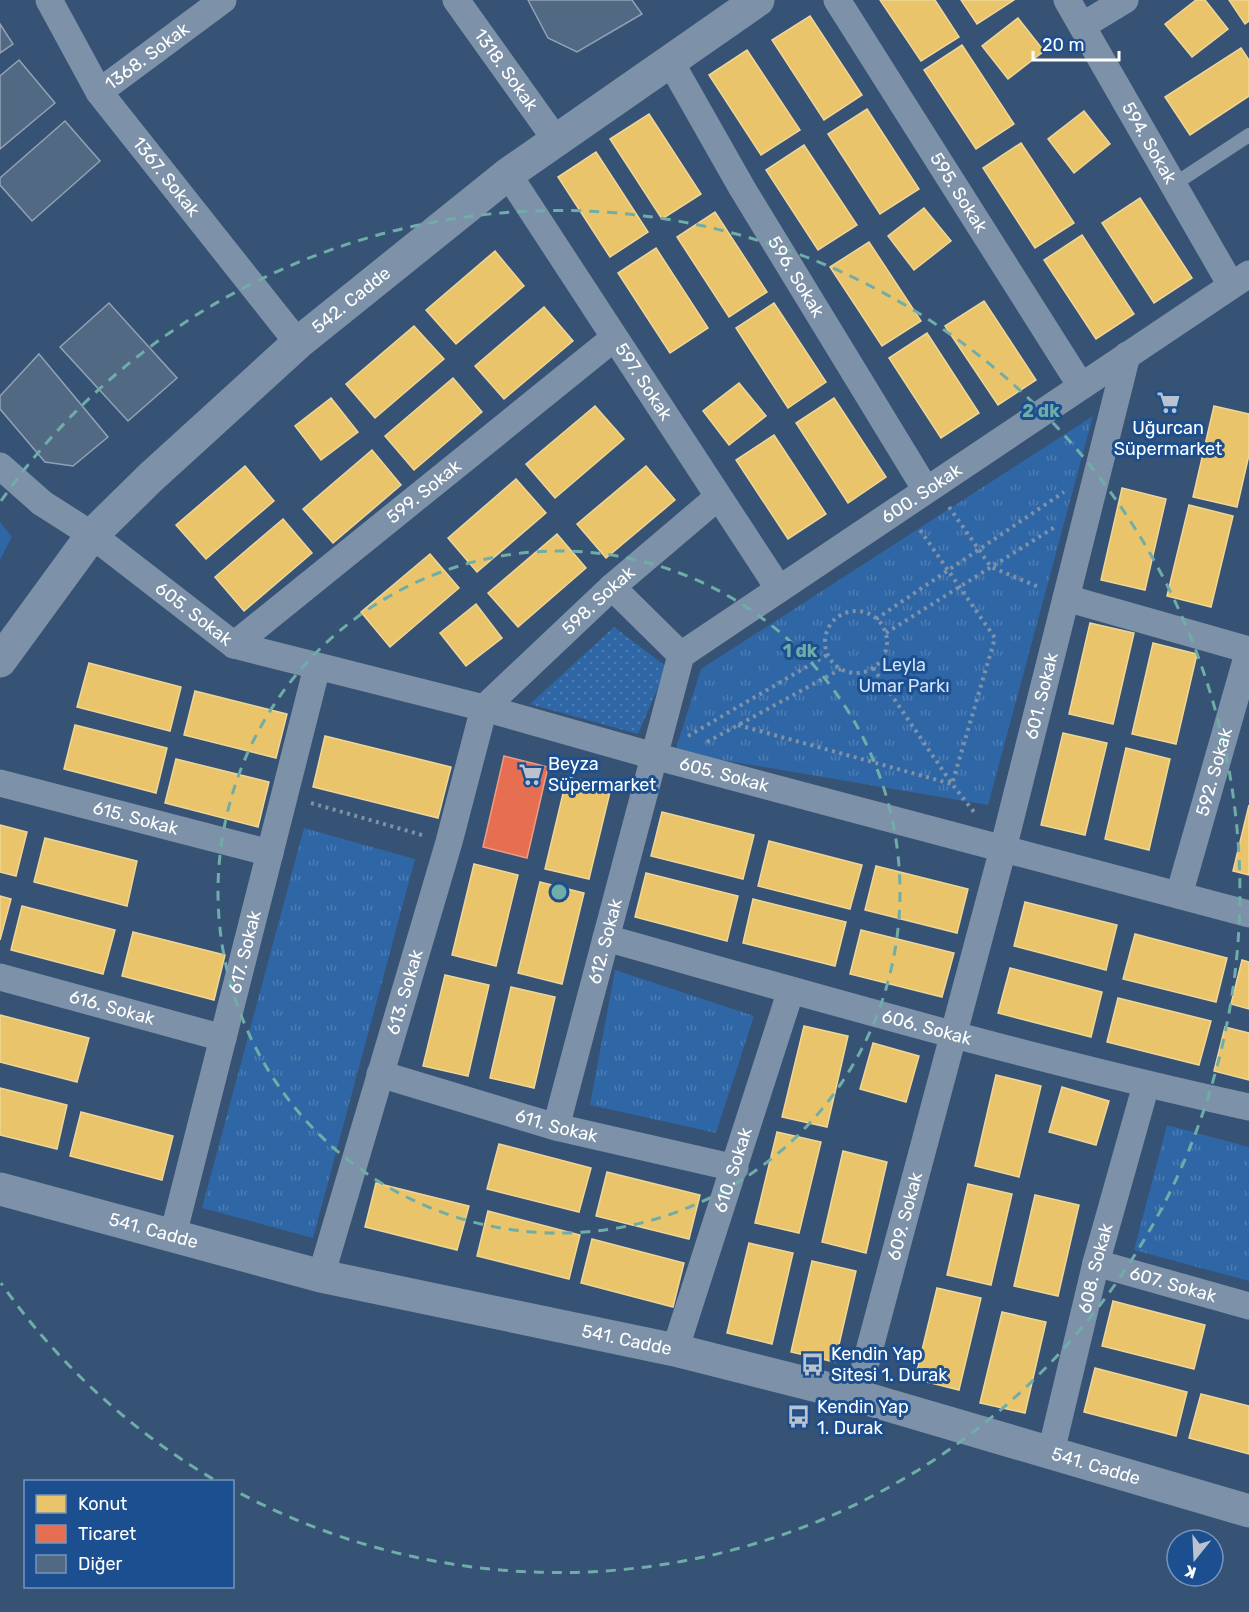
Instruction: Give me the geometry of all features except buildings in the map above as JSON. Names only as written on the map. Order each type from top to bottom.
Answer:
[{"type":"street","name":"1367. Sokak","points":[[49,0],[99,92],[298,343]]},
{"type":"street","name":"1368. Sokak","points":[[99,92],[224,0]]},
{"type":"street","name":"1318. Sokak","points":[[456,0],[556,140]]},
{"type":"street","name":"542. Cadde","points":[[0,661],[92,536],[150,478],[298,343],[508,174],[759,0]]},
{"type":"street","name":"595. Sokak","points":[[837,0],[1081,386]]},
{"type":"street","name":"594. Sokak","points":[[1067,0],[1173,185],[1240,279]]},
{"type":"street","points":[[1082,26],[1125,0]]},
{"type":"street","name":"596. Sokak","points":[[670,61],[742,188],[936,495]]},
{"type":"street","name":"597. Sokak","points":[[508,174],[779,589]]},
{"type":"street","name":"600. Sokak","points":[[681,655],[779,589],[936,495],[1081,386],[1240,279]]},
{"type":"street","name":"599. Sokak","points":[[234,645],[614,338]]},
{"type":"street","name":"601. Sokak","points":[[954,1036],[1127,355]]},
{"type":"street","name":"605. Sokak","points":[[0,466],[42,503],[92,536],[234,645],[484,708],[663,759],[1249,914]]},
{"type":"street","name":"598. Sokak","points":[[484,708],[612,587],[718,497]]},
{"type":"street","points":[[612,587],[681,655],[663,759]]},
{"type":"street","points":[[1066,598],[1249,650]]},
{"type":"street","name":"592. Sokak","points":[[1179,895],[1249,650]]},
{"type":"street","name":"617. Sokak","points":[[173,1235],[317,667]]},
{"type":"street","name":"613. Sokak","points":[[321,1276],[449,842],[484,708]]},
{"type":"street","name":"612. Sokak","points":[[556,1127],[606,938],[663,759]]},
{"type":"street","name":"615. Sokak","points":[[0,783],[270,853]]},
{"type":"street","name":"606. Sokak","points":[[606,938],[954,1036],[1146,1085],[1249,1107]]},
{"type":"street","name":"616. Sokak","points":[[0,977],[223,1038]]},
{"type":"street","name":"610. Sokak","points":[[675,1350],[791,990]]},
{"type":"street","name":"609. Sokak","points":[[857,1396],[954,1036]]},
{"type":"street","name":"611. Sokak","points":[[380,1074],[556,1127],[735,1168]]},
{"type":"street","name":"608. Sokak","points":[[1051,1452],[1096,1263],[1146,1085]]},
{"type":"street","name":"541. Cadde","points":[[0,1189],[321,1276],[675,1350],[857,1396],[1249,1511]]},
{"type":"street","name":"607. Sokak","points":[[1096,1263],[1249,1306]]},
{"type":"lane","points":[[1173,185],[1249,135]]},
{"type":"path","points":[[876,619],[1098,469]]},
{"type":"path","points":[[936,495],[991,567],[1066,598]]},
{"type":"path","points":[[886,633],[1089,506]]},
{"type":"path","points":[[913,520],[995,638],[952,783]]},
{"type":"path","points":[[857,611],[867,613],[876,619],[886,633],[887,643],[880,661],[873,668],[857,673],[841,669],[833,663],[827,655],[825,645],[830,625],[846,613],[857,611]]},
{"type":"path","points":[[663,759],[827,655]]},
{"type":"path","points":[[873,668],[952,783],[1003,849]]},
{"type":"path","points":[[663,759],[738,725],[841,669]]},
{"type":"path","points":[[738,725],[952,783]]},
{"type":"path","points":[[285,796],[449,842]]},
{"type":"green space","name":"Leyla Umar Parkı","points":[[1093,416],[988,805],[675,752],[701,669]]},
{"type":"green space","points":[[0,522],[12,537],[0,560]]},
{"type":"green space","points":[[614,627],[667,667],[638,734],[530,704]]},
{"type":"green space","points":[[304,828],[415,859],[313,1238],[202,1208]]},
{"type":"green space","points":[[615,970],[754,1016],[716,1133],[590,1105]]},
{"type":"green space","points":[[1167,1125],[1249,1147],[1249,1281],[1134,1250]]},
{"type":"place","name":"Uğurcan Süpermarket","points":[[1168,402]]},
{"type":"place","name":"Beyza Süpermarket","points":[[530,774]]},
{"type":"place","name":"Kendin Yap Sitesi 1. Durak","points":[[813,1364]]},
{"type":"place","name":"Kendin Yap 1. Durak","points":[[799,1417]]}]
